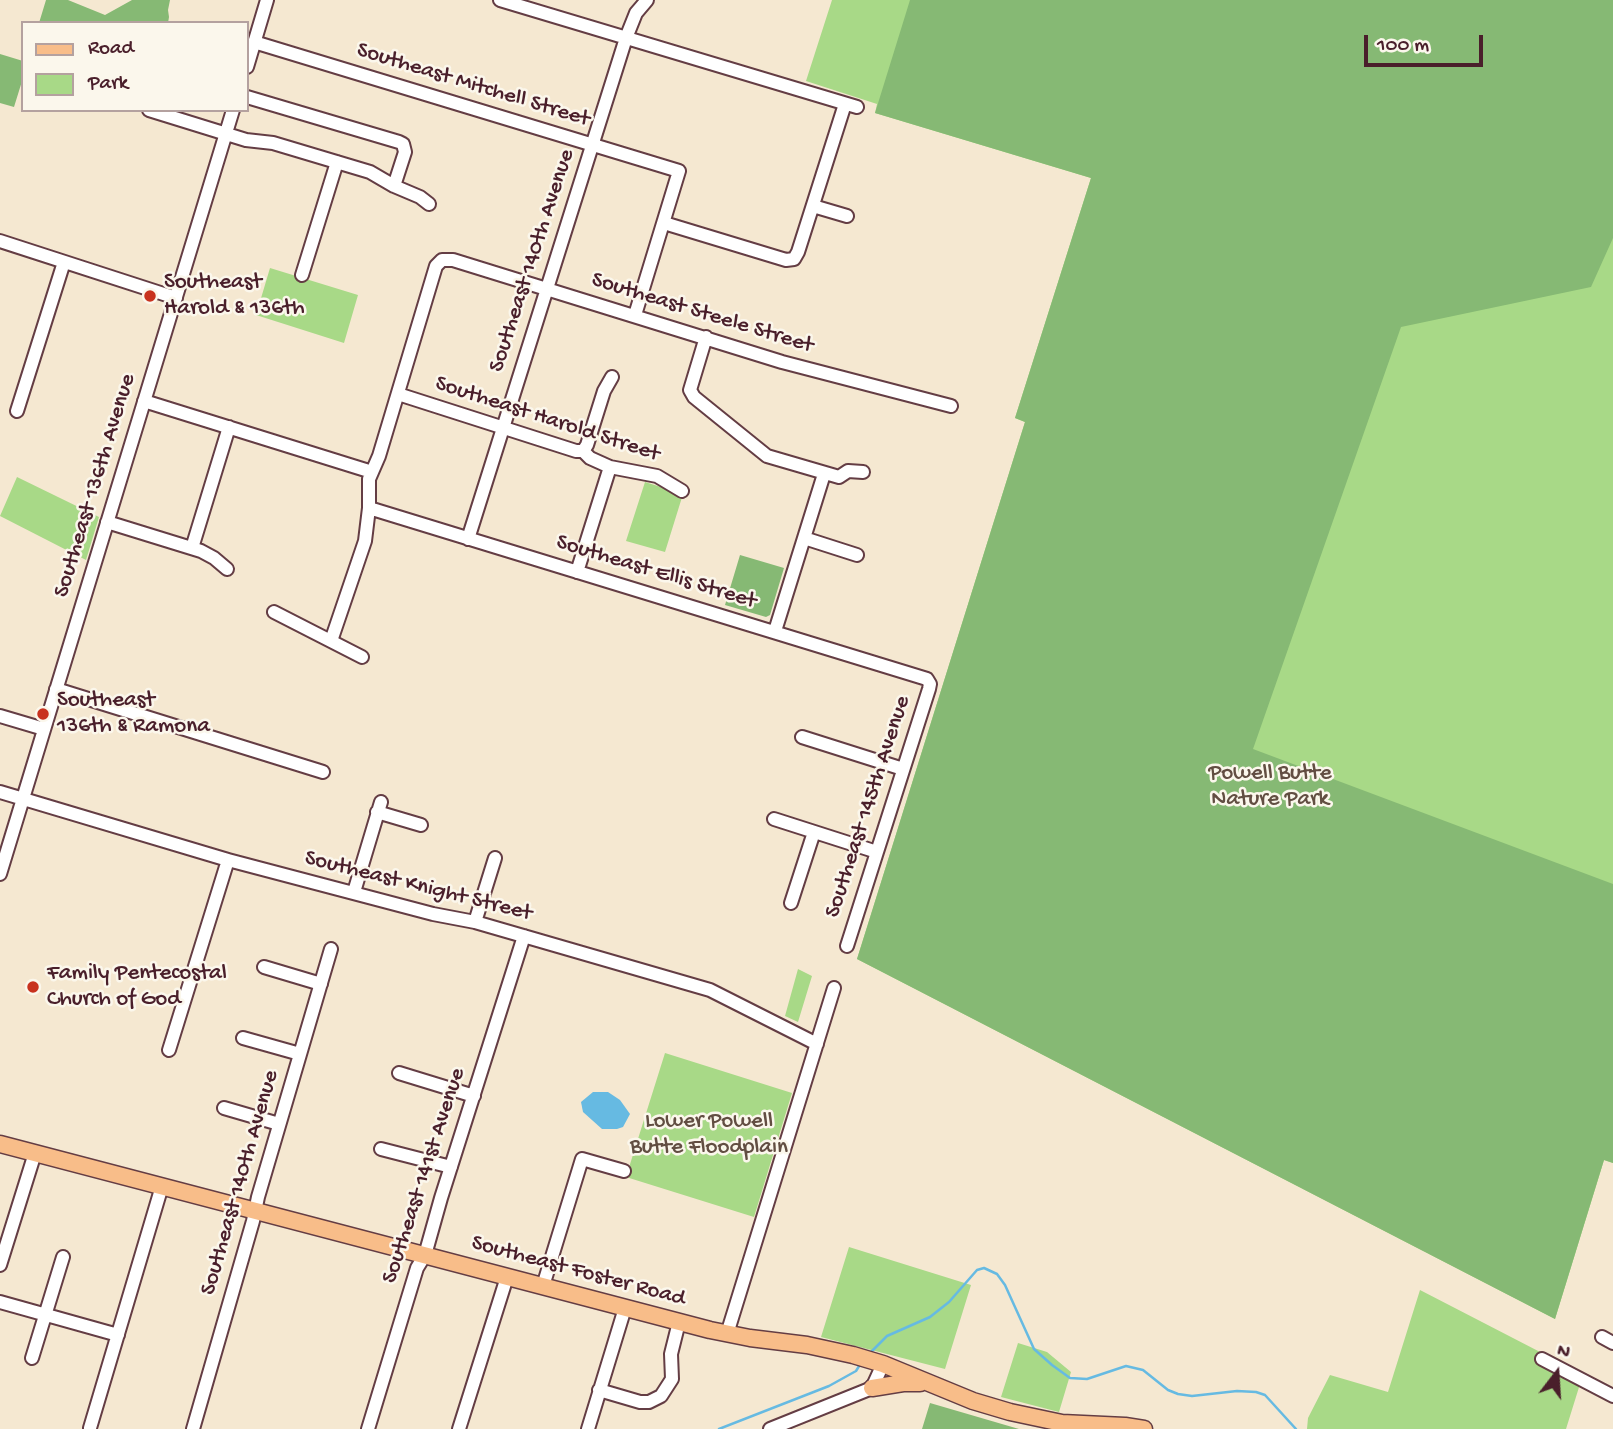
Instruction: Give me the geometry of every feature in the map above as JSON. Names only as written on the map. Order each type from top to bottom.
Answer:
[{"type":"main road","name":"Southeast Foster Road","points":[[0,1144],[727,1334],[841,1351],[880,1363],[973,1401],[1046,1420],[1144,1429]]},
{"type":"main road","points":[[872,1388],[903,1382],[929,1383]]},
{"type":"street","points":[[248,63],[267,0]]},
{"type":"street","points":[[500,0],[851,106],[798,252],[792,260],[783,260],[664,223],[635,315]]},
{"type":"street","name":"Southeast 140th Avenue","points":[[468,539],[626,38],[636,13],[647,0]]},
{"type":"street","name":"Southeast Mitchell Street","points":[[254,42],[679,171],[664,223]]},
{"type":"street","points":[[248,97],[399,142],[405,152],[394,186]]},
{"type":"street","points":[[155,112],[246,140],[273,142],[370,172],[429,204]]},
{"type":"street","name":"Southeast 136th Avenue","points":[[0,874],[232,112]]},
{"type":"street","points":[[302,275],[337,162]]},
{"type":"street","points":[[813,205],[846,216]]},
{"type":"street","points":[[0,242],[176,298]]},
{"type":"street","name":"Southeast Steele Street","points":[[397,394],[436,266],[442,260],[453,260],[782,362],[951,406]]},
{"type":"street","points":[[17,411],[64,262]]},
{"type":"street","points":[[706,337],[690,390],[694,397],[760,452],[839,477],[848,471],[863,472]]},
{"type":"street","points":[[583,451],[604,391],[612,377]]},
{"type":"street","points":[[331,641],[365,541],[369,508],[368,483],[397,394]]},
{"type":"street","name":"Southeast Harold Street","points":[[397,394],[583,451],[590,458],[610,467],[657,476],[682,491]]},
{"type":"street","points":[[144,401],[372,472]]},
{"type":"street","points":[[192,548],[229,427]]},
{"type":"street","points":[[577,572],[610,467]]},
{"type":"street","points":[[775,631],[824,474]]},
{"type":"street","name":"Southeast Ellis Street","points":[[369,508],[775,631],[929,681]]},
{"type":"street","points":[[107,522],[210,555],[226,569]]},
{"type":"street","points":[[804,538],[857,555]]},
{"type":"street","points":[[274,612],[362,657]]},
{"type":"street","name":"Southeast 145th Avenue","points":[[847,946],[929,691],[929,681]]},
{"type":"street","points":[[56,689],[323,772]]},
{"type":"street","points":[[0,716],[44,729]]},
{"type":"street","points":[[802,737],[903,769]]},
{"type":"street","name":"Southeast Knight Street","points":[[0,792],[228,860],[433,914],[475,922],[710,990],[817,1044]]},
{"type":"street","points":[[354,892],[379,807],[421,825]]},
{"type":"street","points":[[774,819],[877,852]]},
{"type":"street","points":[[791,902],[814,832]]},
{"type":"street","points":[[475,922],[495,858]]},
{"type":"street","points":[[169,1050],[228,860]]},
{"type":"street","name":"Southeast 141st Avenue","points":[[368,1429],[524,936]]},
{"type":"street","name":"Southeast 140th Avenue","points":[[193,1429],[331,949]]},
{"type":"street","points":[[264,967],[321,984]]},
{"type":"street","points":[[727,1334],[834,988]]},
{"type":"street","points":[[243,1038],[300,1054]]},
{"type":"street","points":[[399,1073],[474,1096]]},
{"type":"street","points":[[224,1108],[279,1124]]},
{"type":"street","points":[[381,1149],[451,1167]]},
{"type":"street","points":[[0,1265],[35,1153]]},
{"type":"street","points":[[543,1286],[582,1159],[624,1171]]},
{"type":"street","points":[[90,1427],[162,1186]]},
{"type":"street","points":[[32,1358],[64,1256]]},
{"type":"street","points":[[459,1429],[507,1277]]},
{"type":"street","points":[[0,1302],[118,1335]]},
{"type":"street","points":[[588,1429],[625,1308]]},
{"type":"street","points":[[599,1390],[640,1402],[649,1402],[661,1396],[671,1379],[671,1354],[679,1322]]},
{"type":"street","points":[[1542,1359],[1613,1396]]},
{"type":"street","points":[[770,1429],[872,1388],[880,1363]]},
{"type":"green space","points":[[46,0],[68,0],[105,15],[132,0],[170,0],[168,21],[40,21]]},
{"type":"green space","name":"Powell Butte Nature Park","points":[[832,0],[1613,0],[1613,1163],[1604,1160],[1555,1319],[857,959],[1025,422],[1015,418],[1091,178],[875,113],[877,104],[806,81]]},
{"type":"green space","name":"Powell Butte Nature Park","points":[[910,0],[1613,0],[1613,238],[1591,287],[1401,327],[1253,749],[1613,884],[1613,1163],[1604,1160],[1555,1319],[857,959],[1025,422],[1015,418],[1091,178],[875,113]]},
{"type":"green space","points":[[0,54],[21,60],[21,84],[14,107],[0,103]]},
{"type":"green space","points":[[270,268],[358,295],[344,343],[256,315]]},
{"type":"green space","points":[[17,477],[99,517],[86,560],[0,516]]},
{"type":"green space","points":[[645,482],[683,494],[665,552],[626,541]]},
{"type":"green space","points":[[740,555],[784,568],[770,615],[766,617],[725,605]]},
{"type":"green space","points":[[798,969],[812,976],[798,1022],[785,1016]]},
{"type":"green space","name":"Lower Powell Butte Floodplain","points":[[665,1053],[792,1093],[754,1217],[626,1177]]},
{"type":"green space","points":[[849,1247],[971,1285],[945,1369],[821,1337]]},
{"type":"green space","points":[[1420,1290],[1542,1353],[1540,1363],[1580,1384],[1566,1429],[1307,1429],[1308,1418],[1330,1375],[1388,1392]]},
{"type":"green space","points":[[1018,1343],[1047,1352],[1071,1372],[1059,1412],[1001,1397]]},
{"type":"green space","points":[[930,1403],[1019,1429],[922,1429]]},
{"type":"water","points":[[593,1092],[608,1092],[620,1100],[630,1114],[623,1127],[602,1129],[583,1112],[581,1102]]},
{"type":"waterway","points":[[870,1353],[887,1336],[930,1317],[949,1302],[977,1270],[984,1268],[997,1274],[1005,1285],[1034,1349],[1070,1378],[1087,1379],[1126,1366],[1143,1370],[1168,1390],[1178,1394],[1192,1396],[1237,1391],[1256,1392],[1265,1395],[1296,1429]]},
{"type":"waterway","points":[[719,1429],[829,1386],[856,1371],[861,1363]]},
{"type":"place","name":"Southeast Harold & 136th","points":[[150,296]]},
{"type":"place","name":"Southeast 136th & Ramona","points":[[43,714]]},
{"type":"place","name":"Family Pentecostal Church of God","points":[[33,987]]}]
